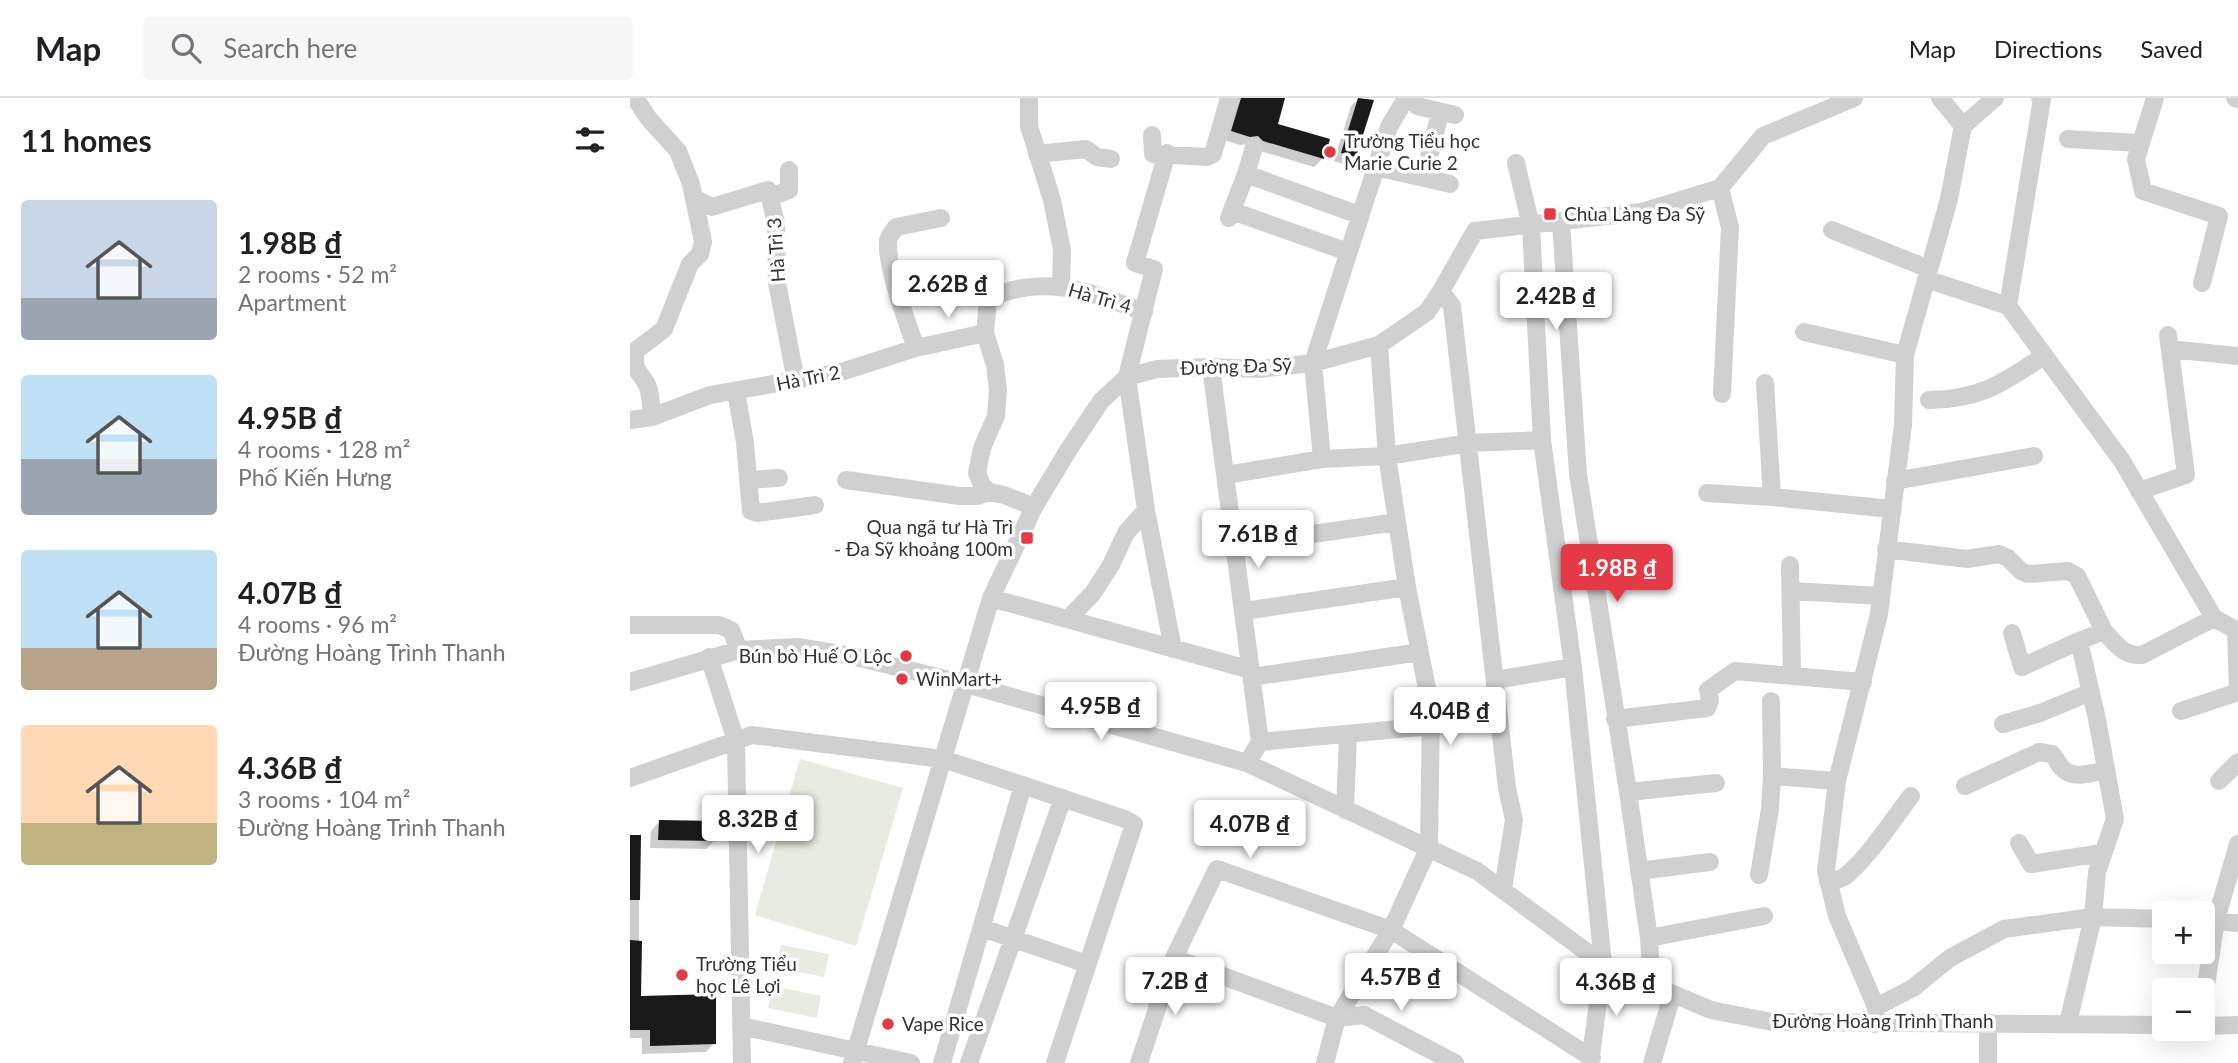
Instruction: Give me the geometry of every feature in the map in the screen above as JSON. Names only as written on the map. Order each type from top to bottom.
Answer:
[{"type":"street","points":[[635,98],[649,119],[678,150],[691,184],[703,242],[700,254],[690,264],[664,329],[632,354],[637,373],[647,384],[652,417]]},
{"type":"street","points":[[1029,98],[1029,126],[1052,200],[1062,250],[1061,287]]},
{"type":"street","points":[[1152,135],[1153,153],[1207,157],[1213,154],[1229,98]]},
{"type":"street","points":[[1722,394],[1731,226],[1720,188],[1763,136],[1854,98]]},
{"type":"street","points":[[1940,98],[1963,125]]},
{"type":"street","points":[[1995,98],[1963,125],[1948,200],[1905,355],[1903,425],[1881,596],[1863,682],[1837,781],[1826,871],[1828,882],[1837,916],[1875,1016],[1960,952],[2004,929],[2093,917],[2152,919]]},
{"type":"street","points":[[2008,306],[2042,99],[2040,98]]},
{"type":"street","points":[[2155,98],[2136,159],[2143,191],[2219,216],[2202,283]]},
{"type":"street","points":[[1322,459],[1314,363],[1376,167],[1378,135],[1411,102],[1448,114],[1424,178]]},
{"type":"street","points":[[2068,139],[2140,143]]},
{"type":"street","points":[[1255,147],[1231,214],[1348,252]]},
{"type":"street","points":[[1037,154],[1086,149],[1097,157],[1111,159]]},
{"type":"street","points":[[1144,312],[1154,270],[1135,264],[1167,153]]},
{"type":"street","points":[[1139,1063],[1174,958],[1217,869],[1391,930],[1591,1061],[1603,964],[1573,667],[1542,440],[1531,226],[1516,163]]},
{"type":"street","points":[[1376,167],[1450,184]]},
{"type":"street","points":[[770,197],[789,190],[789,170]]},
{"type":"street","points":[[1245,174],[1359,215]]},
{"type":"street","name":"Đường Đa Sỹ","points":[[854,1056],[992,598],[1034,507],[1101,401],[1127,377],[1157,369],[1258,369],[1314,363],[1379,345],[1427,312],[1475,231],[1641,212],[1720,188]]},
{"type":"street","name":"Hà Trì 3","points":[[694,198],[712,207],[768,190],[776,223],[777,283],[796,381]]},
{"type":"street","points":[[916,348],[900,302],[888,251],[888,237],[896,227],[941,218]]},
{"type":"street","points":[[1561,222],[1578,474],[1628,792],[1649,938],[1652,986]]},
{"type":"street","points":[[1832,230],[1928,274],[2008,306],[2122,461],[2214,618],[2237,630],[2238,691],[2181,711]]},
{"type":"street","name":"Hà Trì 4","points":[[989,492],[977,473],[982,448],[996,416],[998,390],[995,365],[985,333],[988,300],[993,296],[1030,286],[1061,287],[1088,291],[1144,312],[1127,377]]},
{"type":"street","points":[[1441,291],[1452,306],[1507,788],[1514,820],[1503,889]]},
{"type":"street","points":[[1804,332],[1905,355]]},
{"type":"street","name":"Hà Trì 2","points":[[630,420],[652,417],[710,395],[841,372],[916,348],[985,333]]},
{"type":"street","points":[[2139,492],[2186,475],[2169,342],[2238,356]]},
{"type":"street","points":[[1325,1063],[1337,1018],[1391,930],[1429,847],[1431,709],[1387,456],[1379,345]]},
{"type":"street","points":[[1929,400],[1981,394],[2044,356]]},
{"type":"street","points":[[1211,367],[1260,742],[1247,763]]},
{"type":"street","points":[[1127,377],[1146,510],[1173,649]]},
{"type":"street","points":[[1765,383],[1772,497]]},
{"type":"street","points":[[736,391],[745,443],[750,509],[753,513],[815,505]]},
{"type":"street","points":[[1226,475],[1322,459],[1387,456],[1469,443],[1542,440]]},
{"type":"street","points":[[1895,481],[2034,456]]},
{"type":"street","points":[[748,480],[779,478]]},
{"type":"street","points":[[846,480],[960,496],[978,496],[989,492],[1034,507]]},
{"type":"street","points":[[1707,493],[1891,509]]},
{"type":"street","points":[[1068,620],[1093,593],[1111,565],[1126,533],[1146,510]]},
{"type":"street","points":[[1236,545],[1397,522]]},
{"type":"street","points":[[1886,549],[1967,559],[1999,554],[2028,574],[2068,571],[2077,576],[2104,631],[2123,652],[2131,655],[2142,655],[2214,618]]},
{"type":"street","points":[[1790,565],[1792,676]]},
{"type":"street","points":[[1244,611],[1408,587]]},
{"type":"street","points":[[1791,591],[1881,596]]},
{"type":"street","points":[[992,598],[1252,674],[1420,652]]},
{"type":"street","points":[[630,625],[719,625],[731,630],[739,650]]},
{"type":"street","points":[[2012,633],[2022,667],[2104,631]]},
{"type":"street","points":[[2068,1023],[2093,917],[2097,872],[2115,819],[2079,641]]},
{"type":"street","name":"Đường Hoàng Trình Thanh","points":[[630,682],[739,650],[798,647],[852,656],[966,684],[1247,763],[1477,871],[1603,964],[1672,996],[1711,1010],[1772,1022],[1875,1016],[1987,1022],[2152,1025]]},
{"type":"street","points":[[709,657],[736,741],[736,913],[742,1063]]},
{"type":"street","points":[[1495,680],[1573,667]]},
{"type":"street","points":[[1615,719],[1707,708],[1710,701],[1708,690],[1735,671],[1863,682]]},
{"type":"street","points":[[2003,724],[2091,692]]},
{"type":"street","points":[[1759,875],[1770,809],[1771,701]]},
{"type":"street","points":[[1260,742],[1431,726]]},
{"type":"street","points":[[1345,810],[1348,734]]},
{"type":"street","points":[[631,774],[752,735],[943,760],[1125,818],[1134,824],[1055,1063]]},
{"type":"street","points":[[1965,786],[2039,752],[2052,754],[2068,773],[2085,774],[2105,770]]},
{"type":"street","points":[[2219,781],[2238,762]]},
{"type":"street","points":[[1772,776],[1837,781]]},
{"type":"street","points":[[1628,792],[1716,783]]},
{"type":"street","points":[[943,1063],[1023,786]]},
{"type":"street","points":[[1828,882],[1847,875],[1877,841],[1910,796]]},
{"type":"street","points":[[969,1063],[1063,798]]},
{"type":"street","points":[[2019,843],[2031,864],[2102,853]]},
{"type":"street","points":[[2215,904],[2238,844]]},
{"type":"street","points":[[1639,871],[1710,862]]},
{"type":"street","points":[[1649,938],[1764,916]]},
{"type":"street","points":[[2215,921],[2238,923]]},
{"type":"street","points":[[982,928],[1087,964]]},
{"type":"street","points":[[1174,958],[1337,1018],[1364,1015],[1455,1063]]},
{"type":"street","points":[[1652,1063],[1672,996]]},
{"type":"street","points":[[1987,1022],[1988,1063]]},
{"type":"street","points":[[2215,1026],[2238,1025]]},
{"type":"street","points":[[741,1026],[854,1056],[911,1063]]},
{"type":"shaded area","points":[[800,759],[903,788],[856,946],[755,915]]},
{"type":"shaded area","points":[[781,945],[829,954],[824,977],[776,967]]},
{"type":"shaded area","points":[[773,986],[821,996],[817,1018],[768,1008]]},
{"type":"building","points":[[1241,98],[1285,98],[1278,124],[1330,139],[1324,159],[1263,141],[1258,136],[1250,137],[1231,131]]},
{"type":"building","points":[[1358,98],[1374,100],[1356,157],[1341,153]]},
{"type":"building","points":[[659,820],[716,821],[716,841],[658,840]]},
{"type":"building","points":[[630,835],[641,835],[640,900],[630,900]]},
{"type":"building","points":[[630,940],[642,941],[641,996],[716,994],[716,1044],[650,1046],[650,1030],[630,1030]]},
{"type":"place","name":"Trường Tiểu học Marie Curie 2","points":[[1330,152]]},
{"type":"place","name":"Chùa Làng Đa Sỹ","points":[[1550,214]]},
{"type":"place","name":"Qua ngã tư Hà Trì - Đa Sỹ khoảng 100m","points":[[1027,538]]},
{"type":"place","name":"Bún bò Huế O Lộc","points":[[906,656]]},
{"type":"place","name":"WinMart+","points":[[902,679]]},
{"type":"place","name":"Trường Tiểu học Lê Lợi","points":[[682,975]]},
{"type":"place","name":"Vape Rice","points":[[888,1024]]}]
